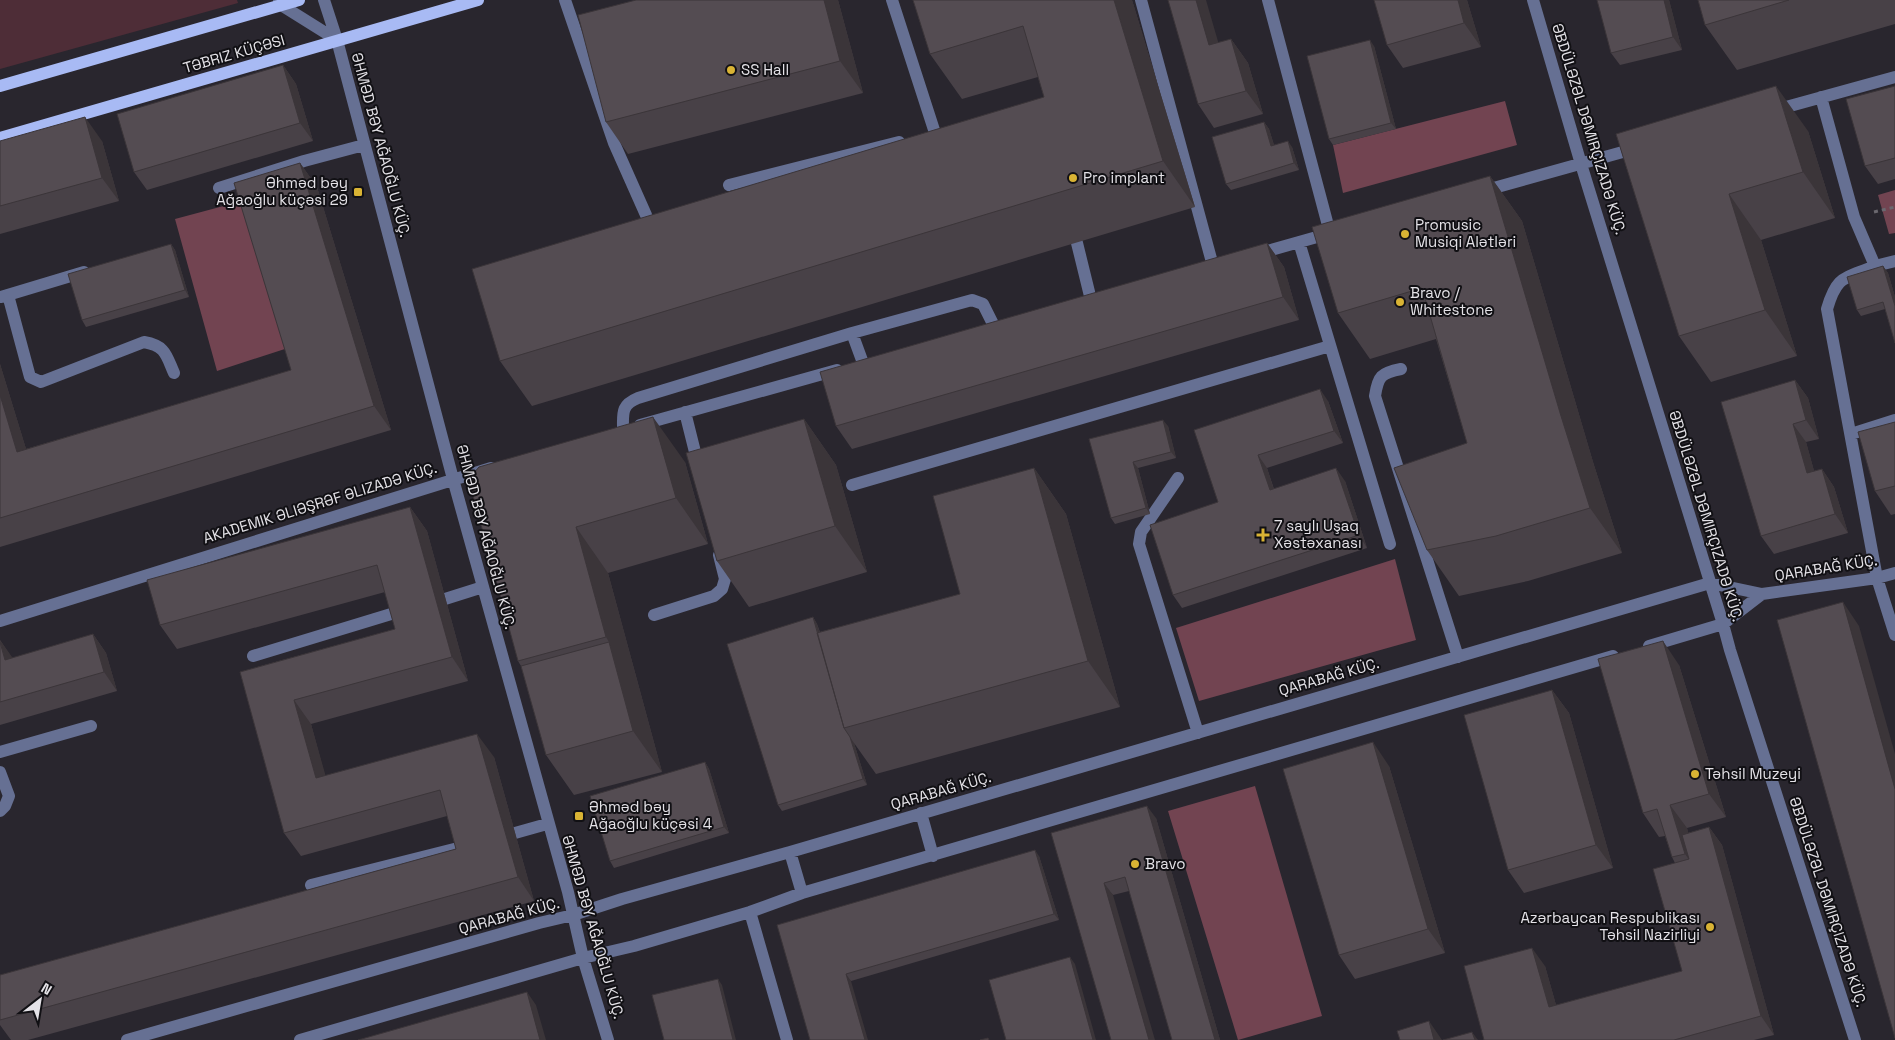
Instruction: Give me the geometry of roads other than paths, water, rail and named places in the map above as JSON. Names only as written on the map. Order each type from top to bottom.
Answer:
[{"type":"main road","points":[[0,86],[280,3],[300,0]]},
{"type":"main road","name":"TƏBRIZ KÜÇƏSI","points":[[0,138],[478,0]]},
{"type":"street","name":"ƏHMƏD BƏY AĞAOĞLU KÜÇ.","points":[[324,0],[337,40],[482,587],[608,1040]]},
{"type":"street","points":[[565,0],[614,143],[646,216]]},
{"type":"street","points":[[892,0],[930,134],[950,129]]},
{"type":"street","points":[[1141,0],[1213,266]]},
{"type":"street","points":[[1242,258],[1335,232],[1268,0]]},
{"type":"street","name":"ƏBDÜLƏZƏL DƏMIRÇIZADƏ KÜÇ.","points":[[1533,0],[1581,164],[1730,650],[1855,1040]]},
{"type":"street","name":"ƏHMƏD BƏY AĞAOĞLU KÜÇ.","points":[[280,3],[337,40]]},
{"type":"street","points":[[1764,113],[1895,77]]},
{"type":"street","points":[[1821,97],[1854,217],[1875,266]]},
{"type":"street","points":[[730,185],[909,139]]},
{"type":"street","points":[[219,188],[304,161],[364,145]]},
{"type":"street","points":[[1470,195],[1648,145]]},
{"type":"street","points":[[1300,242],[1390,544]]},
{"type":"street","points":[[1077,243],[1091,300]]},
{"type":"street","points":[[1895,261],[1875,266],[1839,280],[1827,309],[1877,578],[1895,635]]},
{"type":"street","points":[[94,268],[4,296],[30,377],[41,382],[144,342],[156,344],[165,351],[174,373]]},
{"type":"street","points":[[852,333],[859,364],[618,431],[625,406],[628,402],[852,333],[972,300],[983,304],[994,326]]},
{"type":"street","points":[[852,484],[1330,346]]},
{"type":"street","points":[[1401,369],[1385,373],[1377,382],[1375,396],[1458,657]]},
{"type":"street","points":[[685,412],[701,476]]},
{"type":"street","points":[[1851,434],[1895,420]]},
{"type":"street","name":"AKADEMIK ƏLIƏŞRƏF ƏLIZADƏ KÜÇ.","points":[[0,621],[500,465]]},
{"type":"street","points":[[1178,478],[1141,532],[1139,544],[1198,733]]},
{"type":"street","points":[[654,615],[714,596],[722,589],[725,579],[716,542]]},
{"type":"street","name":"QARABAĞ KÜÇ.","points":[[128,1040],[573,915],[622,899],[790,852],[1710,583],[1762,594],[1877,578],[1895,573]]},
{"type":"street","points":[[446,599],[482,587]]},
{"type":"street","name":"QARABAĞ KÜÇ.","points":[[300,1040],[584,958],[634,946],[750,912],[802,894],[1723,624],[1762,594]]},
{"type":"street","points":[[253,656],[401,611]]},
{"type":"street","points":[[0,752],[91,726]]},
{"type":"street","points":[[0,772],[9,796],[5,806],[0,811]]},
{"type":"street","points":[[921,813],[933,856]]},
{"type":"street","points":[[515,833],[547,824]]},
{"type":"street","points":[[311,885],[466,846]]},
{"type":"street","points":[[790,852],[802,894]]},
{"type":"street","points":[[750,912],[787,1040]]},
{"type":"place","name":"SS Hall","points":[[731,70]]},
{"type":"place","name":"Pro implant","points":[[1073,178]]},
{"type":"place","name":"Əhməd bəy Ağaoğlu küçəsi 29","points":[[358,192]]},
{"type":"place","name":"Promusic Musiqi Alətləri","points":[[1405,234]]},
{"type":"place","name":"Bravo / Whitestone","points":[[1400,302]]},
{"type":"place","name":"7 saylı Uşaq Xəstəxanası","points":[[1263,535]]},
{"type":"place","name":"Təhsil Muzeyi","points":[[1695,774]]},
{"type":"place","name":"Əhməd bəy Ağaoğlu küçəsi 4","points":[[579,816]]},
{"type":"place","name":"Bravo","points":[[1135,864]]},
{"type":"place","name":"Azərbaycan Respublikası Təhsil Nazirliyi","points":[[1710,927]]}]
